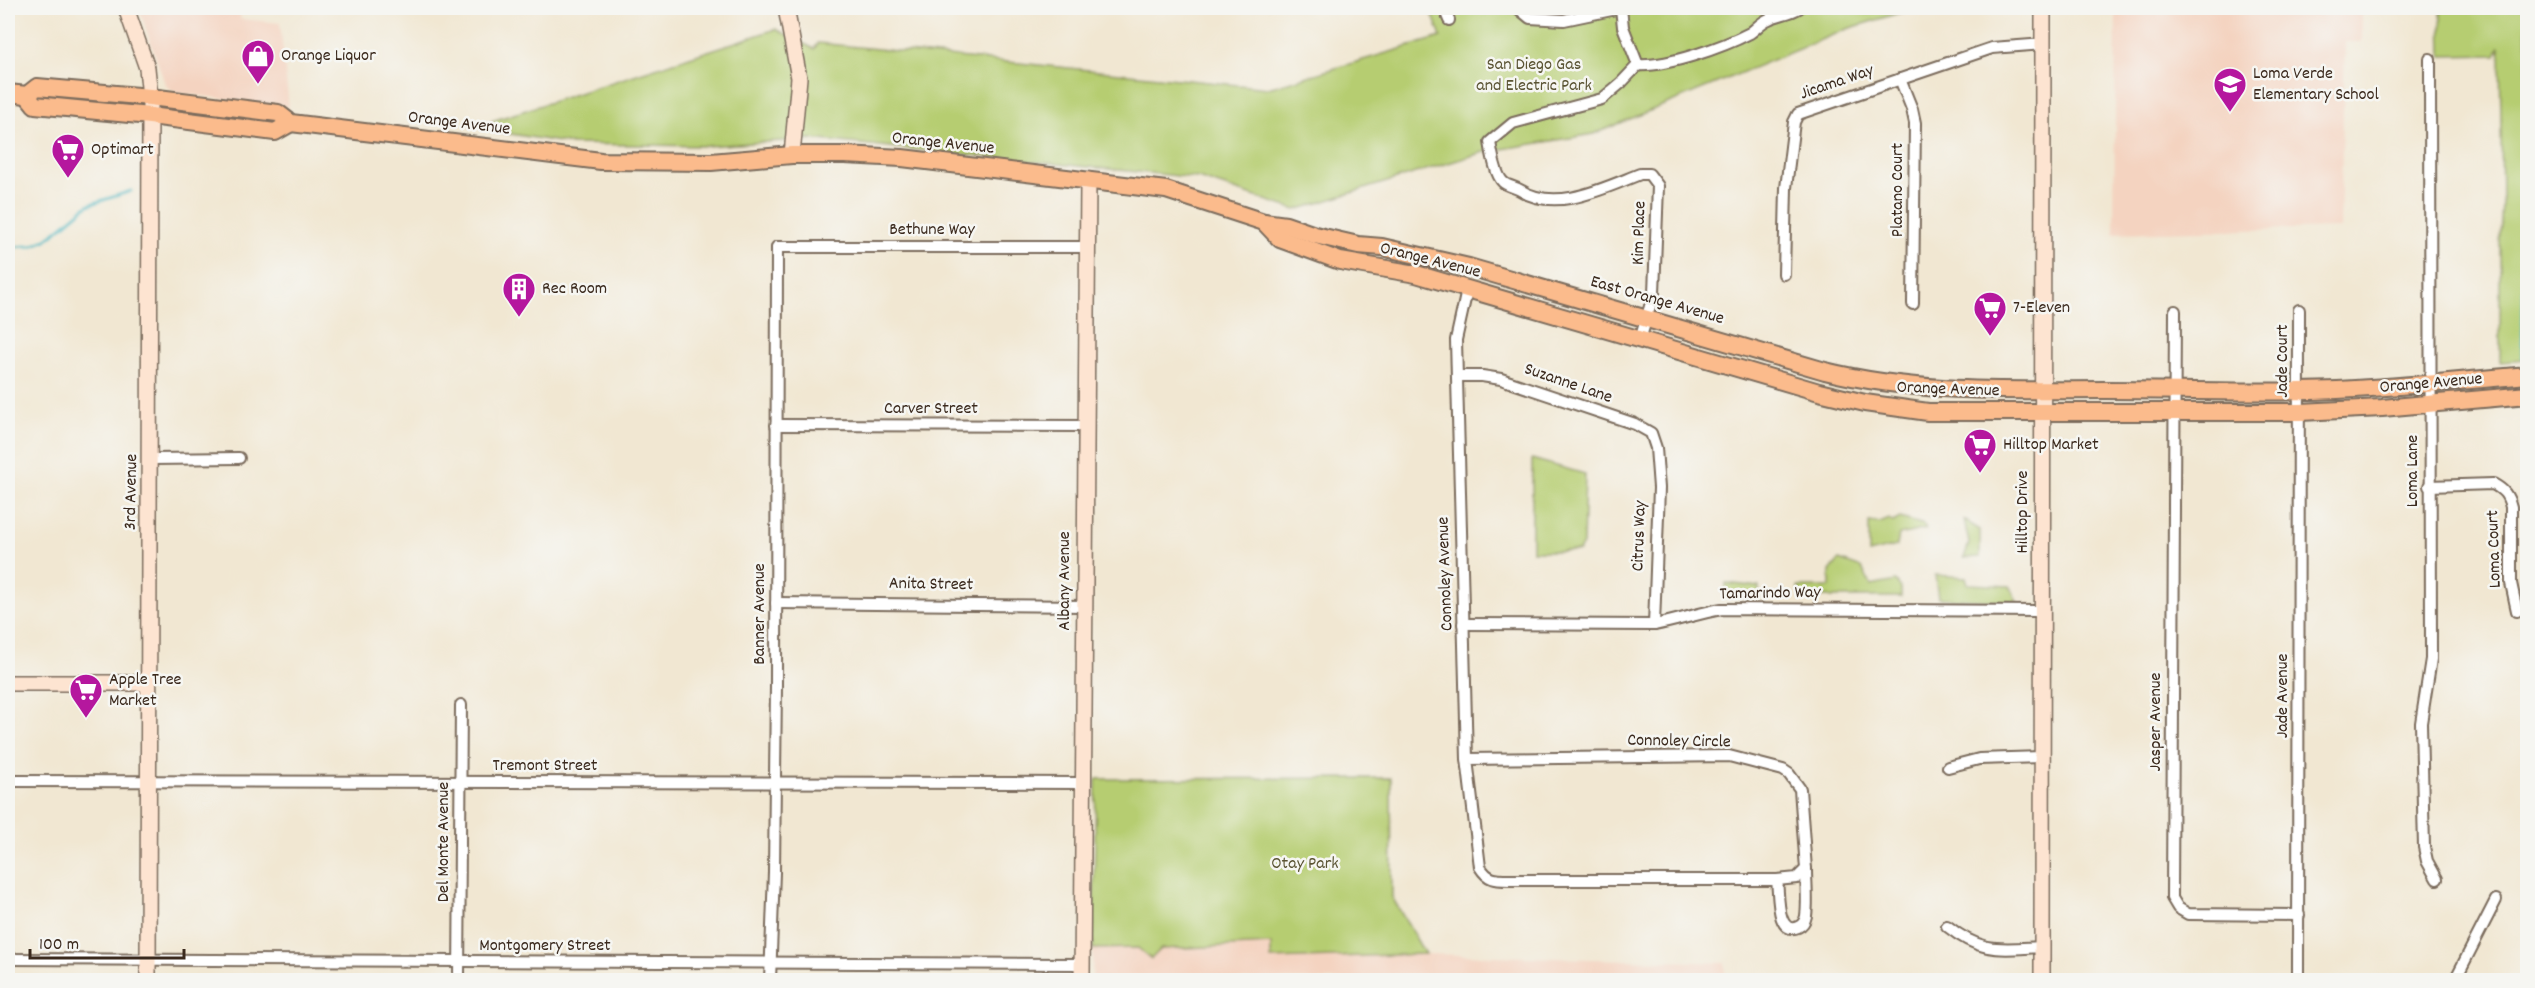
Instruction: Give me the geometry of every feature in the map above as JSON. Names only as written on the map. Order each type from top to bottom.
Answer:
[{"type":"main road","name":"3rd Avenue","points":[[126,8],[147,68],[150,97],[152,459],[148,683],[148,981]]},
{"type":"main road","points":[[786,8],[799,78],[792,155]]},
{"type":"main road","name":"Hilltop Drive","points":[[2042,981],[2043,8]]},
{"type":"main road","name":"Orange Avenue","points":[[8,93],[27,95],[38,87],[150,97],[278,113],[291,123],[601,161],[711,162],[792,155],[902,158],[1166,190],[1264,222],[1280,239],[1340,261],[1416,274],[1865,403],[1928,412],[2300,412],[2528,395]]},
{"type":"main road","name":"Orange Avenue","points":[[27,95],[34,105],[150,116],[275,132],[291,123]]},
{"type":"main road","name":"Albany Avenue","points":[[1082,981],[1088,180]]},
{"type":"main road","name":"East Orange Avenue","points":[[1264,222],[1286,225],[1325,238],[1382,247],[1474,268],[1865,381],[1930,388],[2043,390]]},
{"type":"main road","points":[[1467,290],[1474,268]]},
{"type":"main road","name":"Orange Avenue","points":[[2043,390],[2300,391],[2528,375]]},
{"type":"main road","points":[[8,683],[148,683]]},
{"type":"street","points":[[1444,8],[1449,20]]},
{"type":"street","points":[[1519,9],[1530,18],[1564,20],[1621,8],[1623,27],[1638,65],[1655,66],[1739,38],[1769,19],[1799,8]]},
{"type":"street","name":"Jicama Way","points":[[1784,274],[1786,188],[1794,122],[1798,114],[1992,48],[2043,44]]},
{"type":"street","name":"Loma Lane","points":[[2430,59],[2431,659],[2421,723],[2424,847],[2427,861],[2437,879]]},
{"type":"street","name":"Kim Place","points":[[1638,65],[1602,99],[1522,120],[1503,130],[1490,142],[1502,182],[1527,195],[1563,198],[1581,196],[1640,174],[1649,174],[1658,186],[1654,293],[1640,340]]},
{"type":"street","name":"Platano Court","points":[[1900,79],[1915,123],[1913,304]]},
{"type":"street","name":"Bethune Way","points":[[777,247],[1087,246]]},
{"type":"street","name":"Banner Avenue","points":[[770,981],[774,872],[777,247]]},
{"type":"street","name":"Connoley Avenue","points":[[1467,290],[1456,340],[1467,759],[1478,858],[1485,875],[1494,880],[1777,880]]},
{"type":"street","name":"Jade Court","points":[[2299,309],[2300,412]]},
{"type":"street","name":"Jasper Avenue","points":[[2175,311],[2172,898],[2178,908],[2188,914],[2299,915]]},
{"type":"street","name":"Suzanne Lane","points":[[1457,376],[1501,379],[1635,424],[1651,433],[1656,448]]},
{"type":"street","name":"Jade Avenue","points":[[2298,981],[2300,412]]},
{"type":"street","name":"Carver Street","points":[[776,425],[1087,426]]},
{"type":"street","name":"Citrus Way","points":[[1654,625],[1659,488],[1656,448]]},
{"type":"street","points":[[152,459],[239,458]]},
{"type":"street","name":"Loma Court","points":[[2430,486],[2493,484],[2509,497],[2511,583],[2517,611]]},
{"type":"street","name":"Anita Street","points":[[776,603],[1085,606]]},
{"type":"street","name":"Tamarindo Way","points":[[1464,624],[1654,625],[1722,609],[2042,611]]},
{"type":"street","name":"Del Monte Avenue","points":[[459,981],[461,705]]},
{"type":"street","name":"Connoley Circle","points":[[1467,759],[1729,756],[1783,770],[1789,774],[1800,789],[1806,869],[1806,916],[1803,924],[1797,928],[1787,926],[1781,921],[1777,880]]},
{"type":"street","points":[[1948,767],[1979,759],[2042,757]]},
{"type":"street","name":"Tremont Street","points":[[8,781],[1083,783]]},
{"type":"street","points":[[1777,880],[1797,878],[1806,869]]},
{"type":"street","points":[[2455,981],[2496,900]]},
{"type":"street","points":[[1947,926],[1966,941],[1986,947],[2042,946]]},
{"type":"street","name":"Montgomery Street","points":[[8,959],[1082,964]]},
{"type":"shaded area","points":[[139,8],[241,8],[240,19],[280,23],[289,107],[179,93],[170,89],[165,84]]},
{"type":"shaded area","name":"Loma Verde Elementary School","points":[[2116,8],[2362,8],[2362,42],[2345,42],[2340,228],[2114,233]]},
{"type":"shaded area","points":[[1272,944],[1272,959],[1425,954],[1725,963],[1725,980],[1092,980],[1093,949],[1161,949]]},
{"type":"green space","name":"San Diego Gas and Electric Park","points":[[1444,8],[1915,8],[1847,29],[1594,134],[1484,152],[1296,210],[1198,178],[810,139],[707,146],[572,144],[493,131],[492,121],[776,29],[814,49],[818,43],[1268,88],[1441,37],[1432,13]]},
{"type":"green space","points":[[2441,8],[2527,8],[2527,360],[2500,362],[2502,204],[2500,46],[2496,55],[2442,56]]},
{"type":"green space","points":[[1532,459],[1585,474],[1583,544],[1579,551],[1532,551]]},
{"type":"green space","points":[[1900,518],[1924,525],[1926,529],[1899,535],[1897,546],[1869,553],[1869,522],[1880,523],[1889,519],[1893,522]]},
{"type":"green space","points":[[1964,520],[1980,530],[1980,557],[1964,558],[1969,543]]},
{"type":"green space","points":[[1839,560],[1862,568],[1871,586],[1896,581],[1901,588],[1901,597],[1800,597],[1798,587],[1830,587],[1830,571]]},
{"type":"green space","points":[[1935,575],[1966,577],[1968,584],[2010,586],[2017,602],[1938,598]]},
{"type":"green space","points":[[1726,583],[1759,587],[1759,599],[1726,597]]},
{"type":"green space","name":"Otay Park","points":[[1391,778],[1392,897],[1425,954],[1271,959],[1271,944],[1161,949],[1151,959],[1138,948],[1093,949],[1096,779]]},
{"type":"waterway","points":[[2522,358],[2528,119]]},
{"type":"waterway","points":[[8,247],[31,246],[46,240],[88,205],[131,191]]},
{"type":"place","name":"Orange Liquor","points":[[258,85]]},
{"type":"place","name":"Loma Verde Elementary School","points":[[2230,113]]},
{"type":"place","name":"Optimart","points":[[68,179]]},
{"type":"place","name":"Rec Room","points":[[519,318]]},
{"type":"place","name":"7-Eleven","points":[[1990,337]]},
{"type":"place","name":"Hilltop Market","points":[[1980,474]]},
{"type":"place","name":"Apple Tree Market","points":[[86,719]]}]
